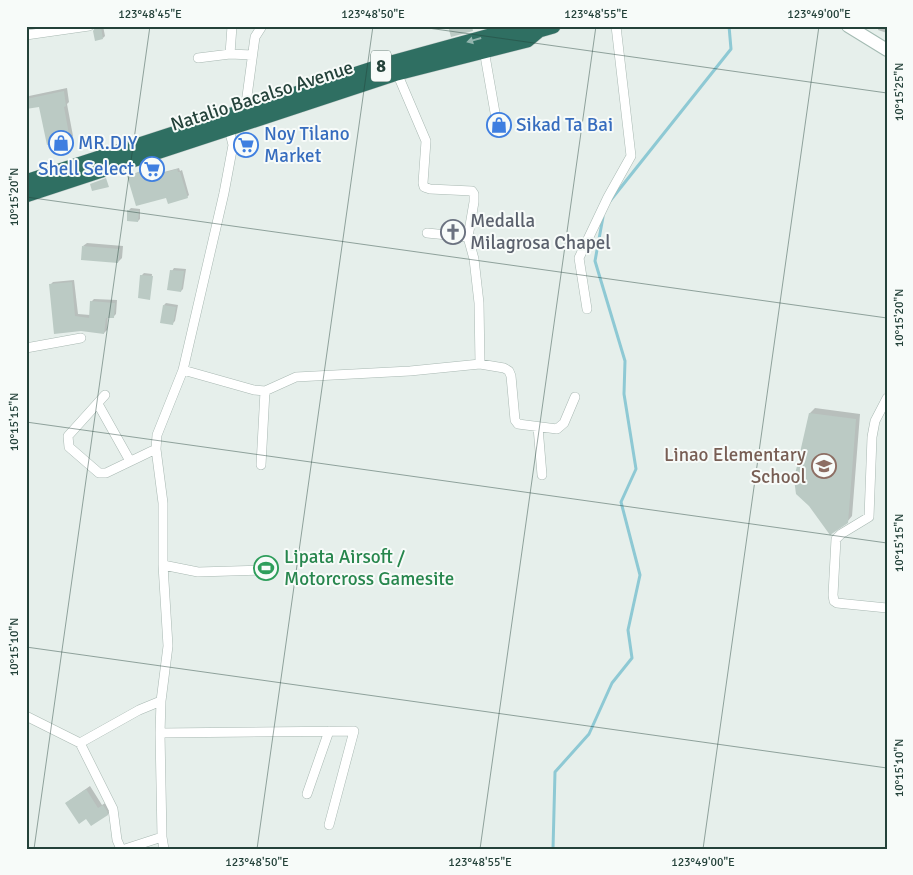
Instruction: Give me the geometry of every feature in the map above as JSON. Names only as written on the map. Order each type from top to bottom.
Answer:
[{"type":"highway","name":"Natalio Bacalso Avenue","points":[[26,182],[397,72],[527,40],[543,27]]},
{"type":"highway","name":"Natalio Bacalso Avenue","points":[[26,195],[228,123],[245,111],[388,64],[516,28],[543,27]]},
{"type":"street","points":[[26,35],[89,26]]},
{"type":"street","points":[[230,54],[232,26]]},
{"type":"street","points":[[245,111],[255,38],[262,26]]},
{"type":"street","points":[[587,309],[579,263],[580,254],[631,156],[616,26]]},
{"type":"street","points":[[848,26],[887,50]]},
{"type":"street","points":[[484,50],[497,124],[506,128]]},
{"type":"street","points":[[198,58],[230,54],[252,55]]},
{"type":"street","points":[[397,72],[426,141],[422,183],[424,187],[472,191],[474,194],[468,237],[474,259],[479,303],[480,364]]},
{"type":"street","points":[[164,849],[162,837],[160,733],[161,701],[168,646],[163,565],[163,503],[156,450],[158,435],[183,370],[224,194],[233,145],[228,123]]},
{"type":"street","points":[[427,233],[468,237]]},
{"type":"street","points":[[26,348],[82,338]]},
{"type":"street","points":[[183,370],[254,390],[265,391],[296,377],[480,364],[504,368],[509,371],[515,420],[520,425],[557,429],[564,423],[575,397]]},
{"type":"street","points":[[261,465],[265,391]]},
{"type":"street","points":[[106,395],[68,436],[68,447],[99,473],[106,473],[156,450]]},
{"type":"street","points":[[887,398],[875,422],[872,437],[870,517],[841,534],[836,540],[833,595],[834,601],[837,602],[887,608]]},
{"type":"street","points":[[98,404],[130,461]]},
{"type":"street","points":[[538,427],[542,475]]},
{"type":"street","points":[[163,565],[198,572],[262,570]]},
{"type":"street","points":[[80,742],[139,710],[161,701]]},
{"type":"street","points":[[26,716],[80,742],[113,809],[117,840],[121,849]]},
{"type":"street","points":[[307,794],[329,731]]},
{"type":"street","points":[[160,733],[354,731],[329,825]]},
{"type":"street","points":[[125,849],[162,837]]},
{"type":"building","points":[[448,26],[472,26],[473,31],[451,37]]},
{"type":"building","points":[[101,27],[103,39],[95,41],[93,31],[95,28]]},
{"type":"building","points":[[64,91],[66,106],[64,107],[70,140],[47,145],[39,107],[26,109],[26,99]]},
{"type":"building","points":[[159,164],[163,173],[177,169],[180,172],[188,198],[168,204],[166,198],[136,206],[127,176]]},
{"type":"building","points":[[106,178],[109,187],[92,191],[90,184]]},
{"type":"building","points":[[127,210],[139,211],[138,222],[127,221]]},
{"type":"building","points":[[82,246],[120,249],[118,263],[81,260]]},
{"type":"building","points":[[170,270],[184,271],[181,292],[167,290]]},
{"type":"building","points":[[140,275],[153,276],[150,300],[138,298]]},
{"type":"building","points":[[72,282],[75,316],[89,318],[90,301],[115,303],[114,318],[106,318],[104,334],[81,331],[54,334],[49,284]]},
{"type":"building","points":[[163,305],[176,307],[173,325],[160,323]]},
{"type":"building","name":"Linao Elementary School","points":[[809,413],[856,419],[848,523],[830,535],[809,506],[796,494],[794,479]]},
{"type":"building","points":[[86,789],[98,808],[103,805],[108,815],[91,826],[86,819],[79,824],[65,803]]},
{"type":"waterway","points":[[610,201],[731,49],[729,26]]},
{"type":"waterway","points":[[553,849],[555,772],[589,734],[612,683],[632,658],[628,630],[640,575],[621,502],[636,469],[624,394],[625,361],[595,261],[603,217]]},
{"type":"place","name":"Sikad Ta Bai","points":[[499,125]]},
{"type":"place","name":"MR.DIY","points":[[61,143]]},
{"type":"place","name":"Noy Tilano Market","points":[[246,145]]},
{"type":"place","name":"Shell Select","points":[[152,169]]},
{"type":"place","name":"Medalla Milagrosa Chapel","points":[[453,232]]},
{"type":"place","name":"Linao Elementary School","points":[[824,466]]},
{"type":"place","name":"Lipata Airsoft / Motorcross Gamesite","points":[[266,568]]}]
